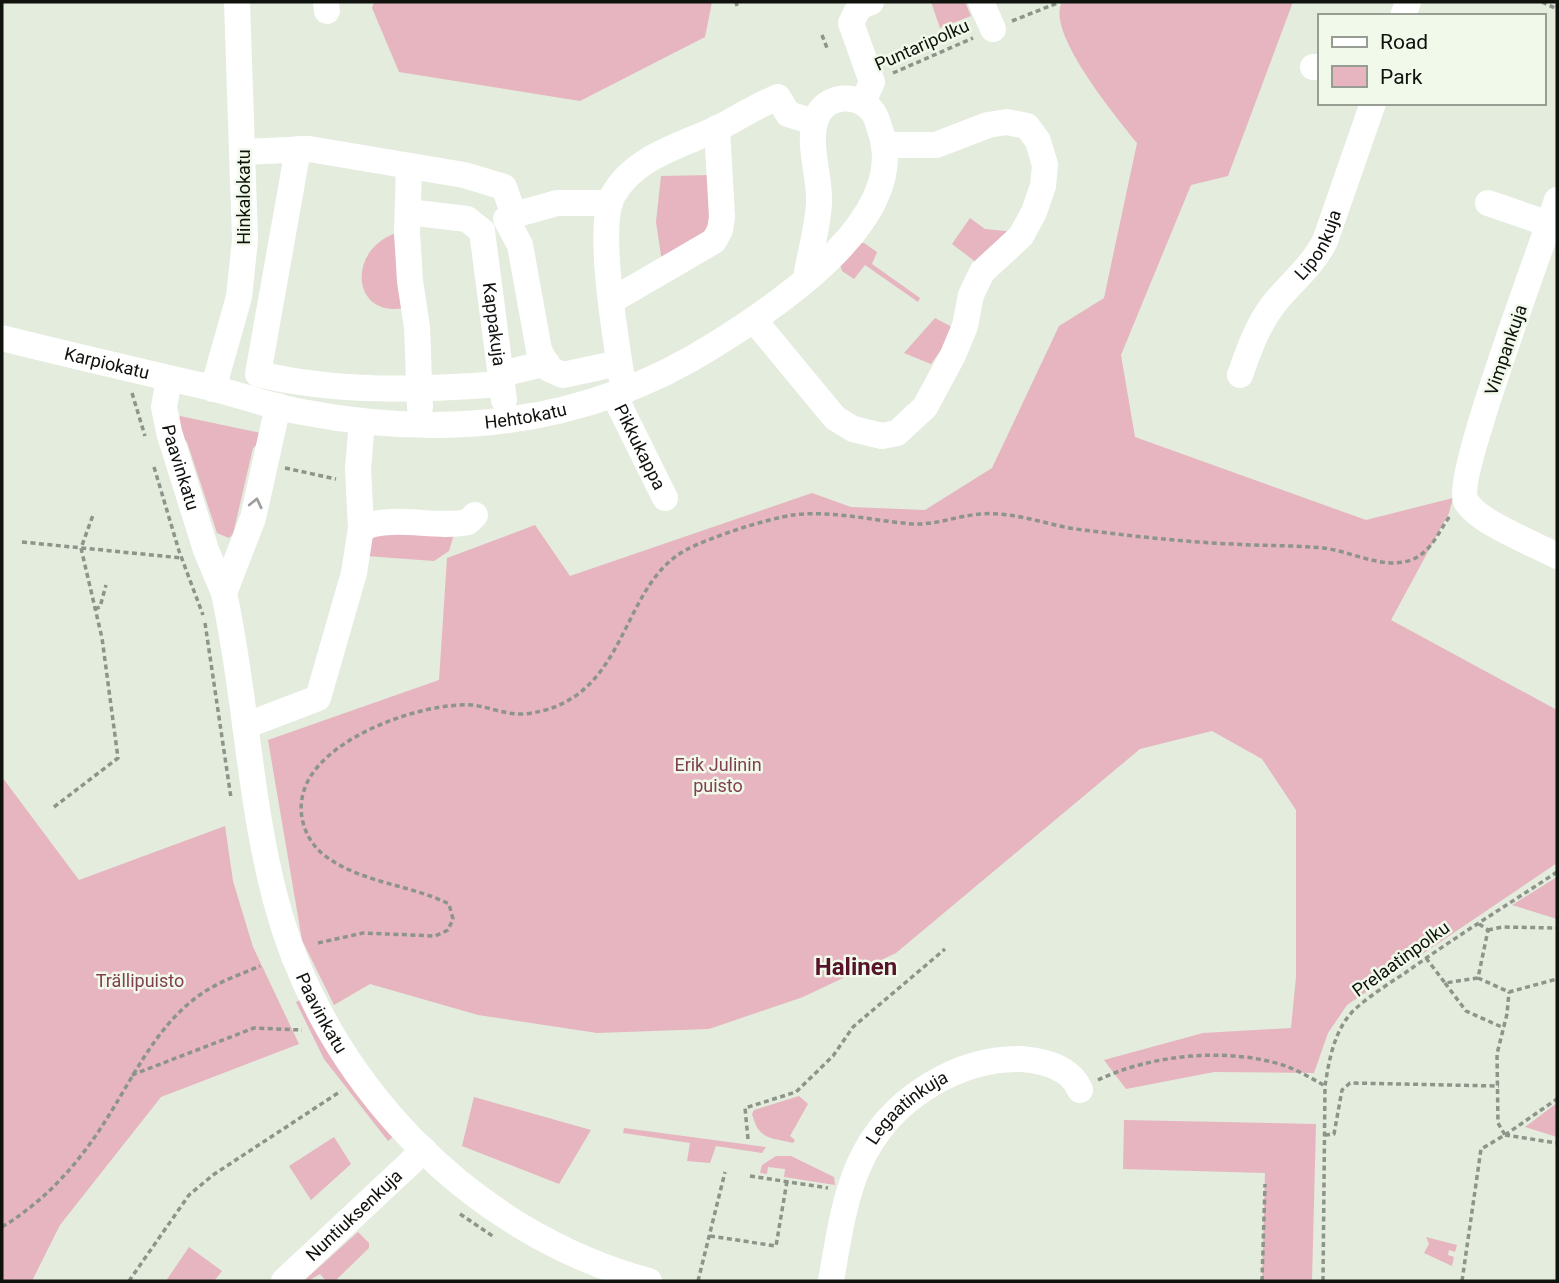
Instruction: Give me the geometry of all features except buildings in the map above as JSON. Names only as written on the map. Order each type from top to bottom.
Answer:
[{"type":"street","name":"Hinkalokatu","points":[[213,388],[239,297],[246,240],[237,2]]},
{"type":"street","name":"Hehtokatu","points":[[213,388],[278,406],[362,421],[421,426],[558,413],[619,393],[712,347],[754,320],[824,266],[870,209],[882,183],[884,145],[867,92],[851,23],[859,7],[871,2]]},
{"type":"street","points":[[981,2],[993,29]]},
{"type":"street","points":[[806,278],[819,201],[814,122],[821,109],[833,100],[867,92]]},
{"type":"street","points":[[408,212],[467,219],[482,231],[510,217],[556,203],[610,203],[632,171],[668,149],[778,97],[788,114],[814,122]]},
{"type":"street","name":"Liponkuja","points":[[1241,375],[1255,335],[1274,304],[1317,257],[1372,105]]},
{"type":"street","points":[[754,320],[835,418],[853,429],[882,436],[897,433],[925,407],[953,355],[965,326],[971,295],[982,272],[1021,236],[1034,212],[1043,186],[1045,165],[1038,141],[1027,127],[1007,122],[988,125],[936,145],[884,145]]},
{"type":"street","points":[[611,301],[714,241],[720,230],[722,217],[717,128]]},
{"type":"street","points":[[244,152],[298,149],[464,175],[505,187],[510,217],[520,245],[539,349],[550,369],[563,374],[619,363]]},
{"type":"street","points":[[298,149],[258,374],[325,386],[419,390],[501,379],[547,363]]},
{"type":"street","points":[[409,167],[408,212],[421,426]]},
{"type":"street","name":"Pikkukappa","points":[[610,203],[606,215],[611,301],[619,363],[619,393],[665,498]]},
{"type":"street","points":[[1488,203],[1553,212]]},
{"type":"street","name":"Vimpankuja","points":[[1466,501],[1464,488],[1474,444],[1553,212]]},
{"type":"street","name":"Kappakuja","points":[[482,231],[506,419]]},
{"type":"street","name":"Karpiokatu","points":[[2,338],[213,388]]},
{"type":"street","name":"Paavinkatu","points":[[169,379],[164,407],[194,554],[224,593],[276,902],[295,960],[335,1041],[350,1063],[424,1150],[469,1192],[511,1220],[591,1261],[649,1281]]},
{"type":"street","name":"Paavinkatu","points":[[224,593],[253,518],[278,406]]},
{"type":"street","points":[[245,726],[318,698],[354,573],[361,528],[358,484],[362,421]]},
{"type":"street","points":[[1466,501],[1481,516],[1557,556]]},
{"type":"street","points":[[361,528],[375,522],[452,526],[468,522],[475,515]]},
{"type":"street","points":[[194,554],[215,546],[240,550]]},
{"type":"street","name":"Legaatinkuja","points":[[831,1281],[844,1205],[851,1181],[874,1135],[904,1102],[961,1069],[998,1060],[1037,1062],[1064,1070],[1074,1078],[1080,1090]]},
{"type":"street","name":"Nuntiuksenkuja","points":[[284,1281],[424,1150]]},
{"type":"path","name":"Puntaripolku","points":[[867,92],[993,29],[1060,2]]},
{"type":"path","points":[[1542,2],[1557,9]]},
{"type":"path","points":[[822,35],[827,48]]},
{"type":"path","points":[[282,467],[358,484]]},
{"type":"path","points":[[318,943],[377,932],[435,936],[448,930],[453,919],[449,904],[351,871],[323,855],[312,843],[305,832],[302,798],[321,759],[366,729],[435,709],[473,705],[501,713],[525,713],[557,706],[594,679],[621,642],[637,609],[664,565],[685,551],[714,538],[793,515],[839,516],[915,524],[940,523],[978,514],[1004,514],[1036,518],[1079,530],[1197,542],[1330,549],[1390,562],[1409,561],[1432,546],[1448,518],[1466,501]]},
{"type":"path","points":[[54,807],[118,758],[102,638],[81,548],[93,515]]},
{"type":"path","points":[[22,542],[194,554]]},
{"type":"path","points":[[95,609],[100,607],[106,584]]},
{"type":"path","name":"Prelaatinpolku","points":[[1323,1281],[1325,1086],[1330,1055],[1353,1012],[1426,958],[1557,872]]},
{"type":"path","points":[[1479,924],[1488,930],[1502,927],[1557,928]]},
{"type":"path","points":[[1478,978],[1488,930]]},
{"type":"path","points":[[748,1139],[745,1108],[796,1092],[833,1056],[853,1027],[945,949]]},
{"type":"path","points":[[1426,958],[1466,1011],[1504,1028]]},
{"type":"path","points":[[2,1227],[36,1206],[80,1157],[114,1107],[130,1076],[169,1024],[197,997],[260,966]]},
{"type":"path","points":[[1445,983],[1478,978],[1509,992],[1557,979]]},
{"type":"path","points":[[1509,992],[1497,1054],[1498,1123],[1506,1135],[1557,1143]]},
{"type":"path","points":[[130,1076],[254,1028],[302,1030]]},
{"type":"path","points":[[1080,1090],[1107,1076],[1157,1061],[1219,1056],[1255,1059],[1287,1067],[1325,1086]]},
{"type":"path","points":[[1325,1135],[1334,1134],[1342,1090],[1350,1083],[1499,1086]]},
{"type":"path","points":[[129,1281],[189,1195],[213,1175],[341,1091]]},
{"type":"path","points":[[1462,1281],[1481,1149],[1557,1099]]},
{"type":"path","points":[[698,1281],[725,1172]]},
{"type":"path","points":[[750,1175],[837,1189]]},
{"type":"path","points":[[710,1236],[776,1246],[787,1181]]},
{"type":"path","points":[[1262,1281],[1265,1184]]},
{"type":"green space","points":[[374,2],[712,2],[705,37],[580,101],[399,72],[372,8]]},
{"type":"green space","points":[[931,2],[965,2],[971,16],[940,28]]},
{"type":"green space","name":"Erik Julinin puisto","points":[[1062,2],[1293,2],[1228,176],[1191,185],[1121,355],[1135,437],[1366,520],[1453,498],[1449,513],[1391,620],[1557,710],[1557,863],[1347,1005],[1328,1033],[1314,1073],[1214,1072],[1126,1089],[1104,1060],[1203,1033],[1291,1028],[1296,977],[1296,810],[1262,759],[1212,731],[1140,749],[896,953],[803,997],[709,1029],[597,1033],[478,1015],[370,984],[334,1005],[302,940],[268,740],[439,680],[447,558],[535,525],[570,576],[812,493],[851,507],[925,510],[992,468],[1059,326],[1104,298],[1137,143],[1100,96],[1073,53],[1060,16]]},
{"type":"green space","points":[[711,175],[712,226],[662,262],[656,222],[661,176]]},
{"type":"green space","points":[[970,218],[985,229],[1015,232],[977,263],[952,244]]},
{"type":"green space","points":[[394,234],[404,308],[387,308],[374,303],[366,293],[362,281],[368,254],[379,242]]},
{"type":"green space","points":[[855,243],[864,243],[877,252],[872,264],[920,298],[918,302],[865,265],[854,279],[842,271],[839,261]]},
{"type":"green space","points":[[935,318],[956,329],[931,364],[904,353]]},
{"type":"green space","points":[[180,416],[261,433],[261,441],[253,448],[233,534],[229,538],[217,533],[187,442],[178,430]]},
{"type":"green space","points":[[370,533],[454,534],[449,551],[434,561],[366,556]]},
{"type":"green space","name":"Trällipuisto","points":[[2,777],[79,880],[225,826],[233,881],[253,947],[299,1044],[161,1097],[60,1225],[32,1281],[2,1281]]},
{"type":"green space","points":[[1557,877],[1557,919],[1512,905]]},
{"type":"green space","points":[[302,999],[394,1136],[388,1141],[324,1059],[296,1002]]},
{"type":"green space","points":[[799,1096],[808,1104],[790,1136],[795,1140],[793,1143],[766,1136],[758,1129],[752,1114],[754,1110]]},
{"type":"green space","points":[[474,1097],[591,1130],[559,1184],[462,1146]]},
{"type":"green space","points":[[1557,1103],[1557,1137],[1525,1127]]},
{"type":"green space","points":[[1124,1120],[1316,1124],[1312,1281],[1262,1281],[1265,1173],[1123,1169]]},
{"type":"green space","points":[[624,1128],[766,1147],[762,1153],[716,1146],[710,1163],[687,1161],[690,1143],[623,1133]]},
{"type":"green space","points":[[334,1137],[351,1164],[311,1200],[289,1166]]},
{"type":"green space","points":[[776,1156],[791,1156],[834,1177],[835,1185],[784,1177],[785,1169],[768,1167],[767,1174],[760,1173],[762,1165]]},
{"type":"green space","points":[[358,1232],[369,1243],[369,1248],[335,1281],[326,1281],[320,1274],[308,1281],[306,1279]]},
{"type":"green space","points":[[1426,1237],[1457,1245],[1455,1252],[1449,1250],[1448,1255],[1454,1257],[1452,1266],[1424,1253],[1429,1244]]},
{"type":"green space","points":[[189,1247],[222,1271],[214,1281],[166,1281]]},
{"type":"district","name":"Halinen","points":[[856,967]]}]
